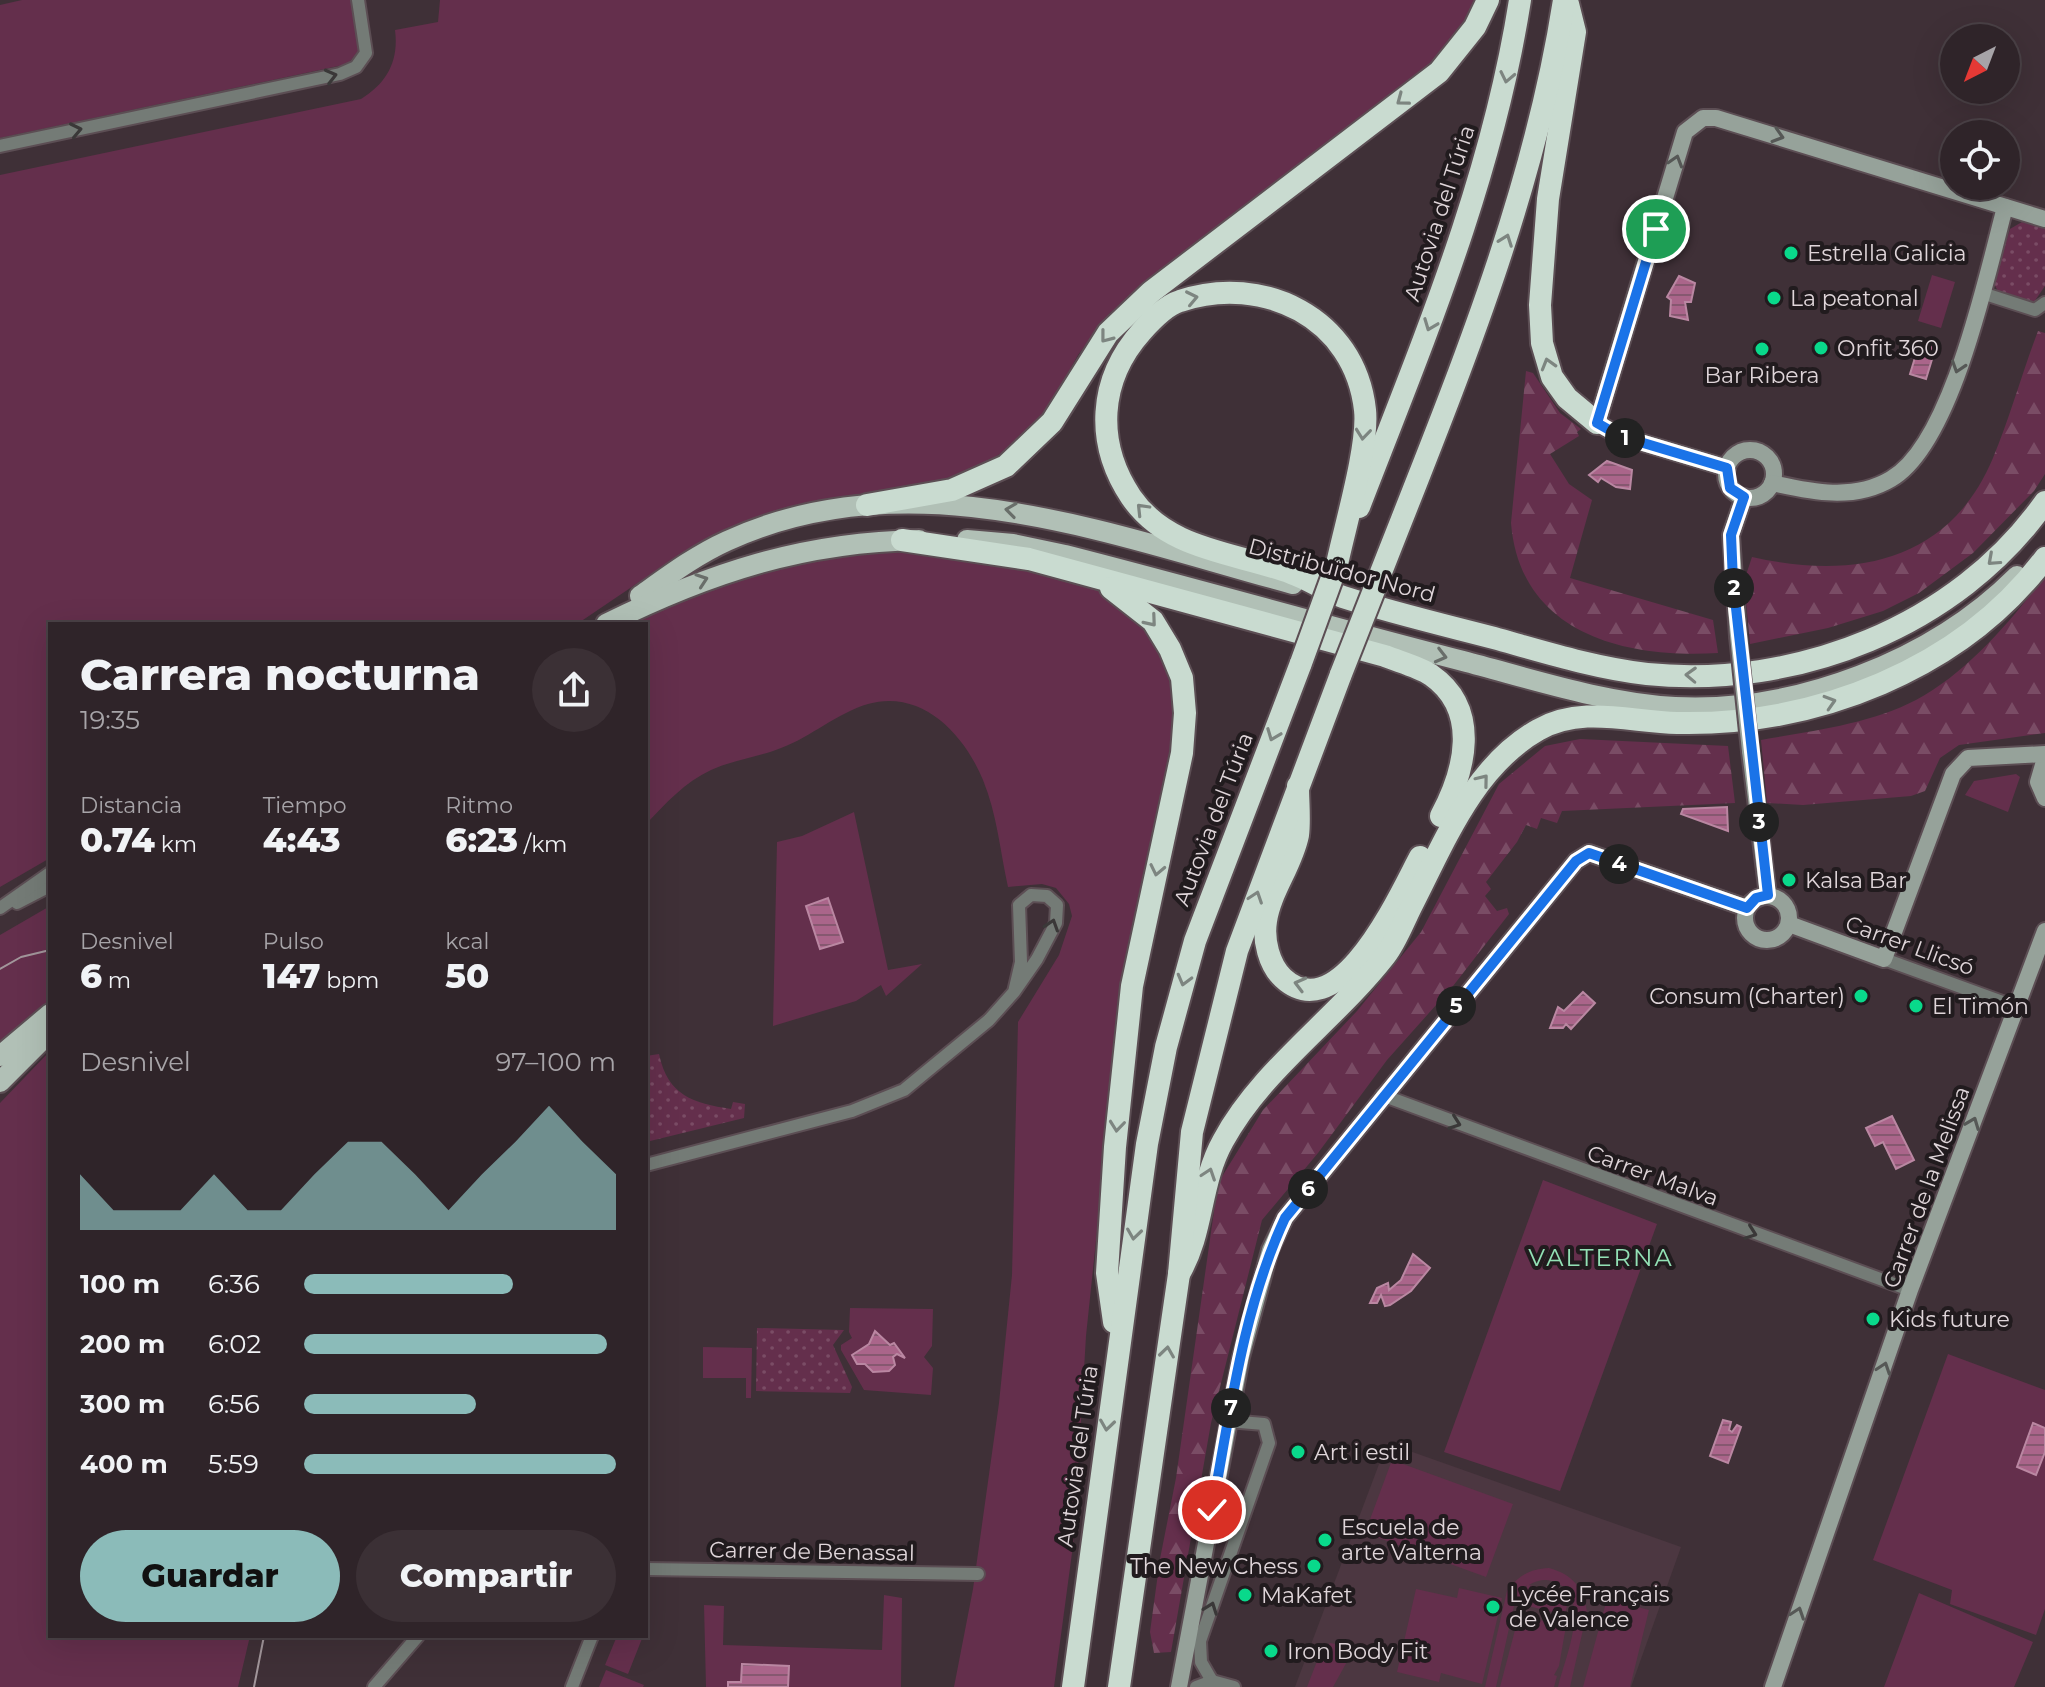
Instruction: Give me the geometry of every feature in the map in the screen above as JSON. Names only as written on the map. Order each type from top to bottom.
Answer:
[{"type":"highway","points":[[867,505],[904,496],[952,490],[1006,466],[1052,422],[1108,333],[1151,292],[1439,72],[1475,27],[1488,0]]},
{"type":"highway","name":"Autovia del Túria","points":[[1073,1687],[1147,1144],[1166,1047],[1195,941],[1470,217],[1508,77],[1520,0]]},
{"type":"highway","points":[[1566,0],[1575,32],[1548,199],[1540,305],[1542,343],[1552,377],[1567,398],[1597,423]]},
{"type":"highway","points":[[1119,1687],[1179,1274],[1192,1132],[1237,951],[1509,232],[1552,80],[1566,0]]},
{"type":"highway","points":[[1337,564],[1361,453],[1365,411],[1351,364],[1336,340],[1315,320],[1271,296],[1220,292],[1176,302],[1130,344],[1107,397],[1106,440],[1121,481],[1149,516],[1189,543],[1293,573],[1339,596]]},
{"type":"highway","name":"Distribuïdor Nord","points":[[1339,596],[1578,660],[1632,671],[1706,676],[1772,670],[1853,648],[1918,617],[1958,591],[1995,559],[2029,525],[2045,502]]},
{"type":"highway","points":[[902,540],[1029,559],[1385,656],[1430,674],[1450,692],[1466,734],[1464,756],[1453,794],[1375,941],[1337,983],[1307,989],[1283,979],[1266,949],[1266,920],[1298,836],[1298,786]]},
{"type":"highway","points":[[1179,1274],[1194,1249],[1206,1178],[1222,1141],[1245,1105],[1386,954],[1467,800],[1510,747],[1542,728],[1573,717],[1614,716],[1676,723],[1740,720],[1811,708],[1841,699],[1926,664],[1980,625],[2045,558]]},
{"type":"highway","points":[[1089,575],[1134,604],[1153,621],[1182,678],[1185,713],[1182,753],[1130,1000],[1115,1147],[1107,1273],[1118,1347]]},
{"type":"main road","name":"Distribuïdor Nord","points":[[606,622],[681,566],[728,540],[802,515],[867,505],[974,506],[1023,511],[1339,596]]},
{"type":"main road","name":"Distribuïdor Nord","points":[[607,622],[680,588],[735,568],[826,547],[902,540],[983,542],[1065,555],[1584,693],[1675,707],[1734,704],[1790,696],[1866,673],[1910,654],[1962,622],[2002,590],[2045,547]]},
{"type":"main road","points":[[0,1056],[48,1016]]},
{"type":"main road","points":[[0,1082],[48,1034]]},
{"type":"street","points":[[0,146],[340,74],[356,67],[366,53],[358,0]]},
{"type":"street","points":[[1727,468],[1620,436],[1597,423],[1685,132],[1703,118],[1716,118],[2045,219]]},
{"type":"street","points":[[1772,483],[1819,494],[1858,492],[1892,479],[1922,452],[1942,414],[1982,293],[2005,207]]},
{"type":"street","points":[[1982,293],[2035,310],[2045,303]]},
{"type":"street","points":[[1755,451],[1763,454],[1773,467],[1772,483],[1760,496],[1744,497],[1730,488],[1727,468],[1740,453],[1755,451]]},
{"type":"street","points":[[1744,497],[1731,535],[1738,636],[1768,895]]},
{"type":"street","points":[[1884,959],[1953,774],[1968,758],[2045,756],[2038,782],[2045,798]]},
{"type":"street","points":[[1179,1687],[1241,1357],[1275,1239],[1285,1218],[1382,1095],[1576,861],[1589,853],[1747,908]]},
{"type":"street","points":[[0,910],[48,874]]},
{"type":"street","points":[[0,910],[48,887]]},
{"type":"street","points":[[648,1164],[852,1111],[904,1090],[989,1020],[1014,992],[1037,959],[1056,923],[1057,905],[1047,896],[1031,895],[1019,905],[1021,962],[1014,992]]},
{"type":"street","points":[[1768,895],[1781,900],[1789,910],[1789,924],[1783,935],[1773,940],[1760,940],[1746,927],[1747,908],[1756,898],[1768,895]]},
{"type":"street","name":"Carrer Llicsó","points":[[1789,924],[2016,1007]]},
{"type":"street","name":"Carrer de la Melissa","points":[[1773,1687],[1910,1290],[2045,931]]},
{"type":"street","name":"Carrer Malva","points":[[1382,1095],[1910,1290]]},
{"type":"street","points":[[1212,1681],[1201,1662],[1200,1641],[1269,1443],[1264,1424],[1228,1421]]},
{"type":"street","points":[[650,1569],[654,1584]]},
{"type":"street","name":"Carrer de Benassal","points":[[650,1569],[978,1574]]},
{"type":"street","points":[[374,1687],[416,1638]]},
{"type":"street","points":[[572,1687],[591,1638]]},
{"type":"street","points":[[1196,1687],[1212,1681],[1234,1687]]},
{"type":"shaded area","points":[[1679,276],[1695,283],[1691,302],[1685,302],[1688,320],[1670,316],[1671,300],[1667,297]]},
{"type":"shaded area","points":[[1921,338],[1937,343],[1926,379],[1910,374]]},
{"type":"shaded area","points":[[1607,461],[1632,470],[1630,489],[1616,487],[1601,478],[1598,482],[1589,475]]},
{"type":"shaded area","points":[[1727,807],[1728,831],[1681,814],[1683,809]]},
{"type":"shaded area","points":[[828,898],[843,942],[820,949],[806,906]]},
{"type":"shaded area","points":[[1583,992],[1595,1003],[1571,1029],[1566,1024],[1563,1028],[1550,1028],[1558,1007],[1564,1011]]},
{"type":"shaded area","points":[[1892,1116],[1914,1160],[1896,1169],[1883,1142],[1875,1146],[1866,1128]]},
{"type":"shaded area","points":[[1413,1254],[1430,1268],[1411,1291],[1390,1305],[1385,1306],[1381,1295],[1377,1303],[1370,1303],[1377,1288],[1388,1283],[1389,1290],[1401,1280]]},
{"type":"shaded area","points":[[875,1331],[890,1345],[894,1343],[905,1358],[897,1354],[893,1357],[895,1365],[889,1371],[873,1372],[865,1364],[857,1364],[852,1355],[869,1344]]},
{"type":"shaded area","points":[[1723,1420],[1731,1422],[1729,1430],[1732,1432],[1737,1425],[1741,1427],[1728,1463],[1710,1456]]},
{"type":"shaded area","points":[[2033,1423],[2045,1428],[2045,1452],[2036,1475],[2017,1467]]},
{"type":"shaded area","name":"Lycée Français de Valence","points":[[1387,1443],[1681,1547],[1631,1687],[1295,1687]]},
{"type":"shaded area","points":[[742,1664],[789,1666],[788,1687],[728,1687],[728,1682],[741,1682]]},
{"type":"green space","points":[[22,0],[352,0],[359,50],[348,64],[0,138],[0,5]]},
{"type":"green space","points":[[440,0],[1479,0],[1468,25],[1425,70],[1110,313],[1078,355],[1046,413],[1007,450],[969,472],[938,481],[797,505],[731,528],[685,551],[580,622],[48,622],[48,859],[0,887],[0,175],[361,99],[378,86],[389,70],[395,52],[395,30],[438,22]]},
{"type":"green space","points":[[2022,222],[2045,228],[2045,286],[2034,302],[1999,293],[1993,282],[2010,229]]},
{"type":"green space","points":[[1932,275],[1955,282],[1941,328],[1918,321]]},
{"type":"green space","points":[[2038,331],[2045,333],[2045,474],[2034,491],[1973,553],[1919,593],[1883,611],[1828,628],[1750,644],[1744,581],[1752,557],[1826,566],[1861,563],[1894,556],[1924,542],[1951,521],[1974,493],[1993,458]]},
{"type":"green space","points":[[1526,371],[1533,373],[1560,413],[1581,429],[1577,432],[1579,436],[1550,454],[1569,484],[1592,500],[1570,578],[1713,620],[1718,653],[1647,651],[1614,644],[1583,632],[1556,614],[1534,591],[1519,560],[1511,523]]},
{"type":"green space","points":[[886,549],[946,549],[1097,587],[1129,608],[1153,639],[1170,677],[1175,718],[1172,760],[1124,974],[1086,1336],[1074,1538],[1054,1687],[954,1687],[973,1589],[999,1403],[1012,1275],[1018,1022],[1059,955],[1072,916],[1069,904],[1056,888],[1042,884],[1008,887],[992,806],[975,763],[953,732],[939,719],[906,703],[888,701],[868,704],[781,748],[711,770],[684,787],[648,822],[648,622],[632,622],[727,581],[806,559]]},
{"type":"green space","points":[[2045,576],[2045,733],[1959,745],[1940,758],[1925,791],[1911,796],[1803,805],[1767,803],[1761,740],[1860,721],[1916,700],[1970,661],[2018,611]]},
{"type":"green space","points":[[1580,739],[1728,746],[1735,803],[1562,811],[1557,823],[1541,818],[1537,829],[1526,825],[1486,882],[1491,889],[1485,896],[1497,911],[1507,908],[1509,914],[1453,986],[1387,1060],[1318,1153],[1262,1220],[1211,1423],[1171,1652],[1154,1653],[1150,1632],[1176,1478],[1218,1183],[1263,1110],[1357,1011],[1421,932],[1499,784],[1545,746]]},
{"type":"green space","points":[[2016,774],[2020,777],[2008,812],[1965,795],[1974,781]]},
{"type":"green space","points":[[854,812],[888,970],[922,964],[886,996],[881,985],[856,1001],[773,1026],[777,842],[802,836]]},
{"type":"green space","points":[[48,907],[48,1005],[0,1047],[0,935]]},
{"type":"green space","points":[[48,1053],[48,1638],[250,1638],[238,1687],[0,1687],[0,1103]]},
{"type":"green space","points":[[659,1054],[669,1079],[684,1095],[705,1104],[731,1109],[733,1102],[745,1104],[744,1118],[648,1142],[648,1056]]},
{"type":"green space","points":[[1543,1180],[1657,1224],[1560,1491],[1444,1452]]},
{"type":"green space","points":[[850,1308],[933,1309],[932,1346],[924,1357],[933,1368],[931,1395],[864,1390],[841,1350],[841,1345],[852,1338],[849,1332]]},
{"type":"green space","points":[[757,1328],[844,1330],[833,1345],[852,1387],[850,1393],[756,1391]]},
{"type":"green space","points":[[703,1347],[752,1348],[751,1398],[746,1398],[746,1378],[703,1378]]},
{"type":"green space","points":[[1948,1354],[2045,1390],[2045,1609],[2036,1635],[1950,1604],[1952,1590],[1873,1560]]},
{"type":"green space","points":[[1392,1460],[1513,1504],[1486,1577],[1365,1533]]},
{"type":"green space","points":[[1549,1568],[1576,1583],[1587,1612],[1570,1687],[1558,1687],[1573,1632],[1573,1604],[1568,1592],[1559,1584],[1544,1580],[1529,1585],[1569,1595],[1565,1615],[1524,1605],[1527,1585],[1514,1606],[1496,1687],[1485,1687],[1507,1591],[1525,1574]]},
{"type":"green space","points":[[1459,1588],[1502,1598],[1482,1684],[1441,1673],[1439,1682],[1397,1672],[1416,1589],[1457,1598]]},
{"type":"green space","points":[[1919,1593],[2033,1642],[2014,1687],[1884,1687]]},
{"type":"green space","points":[[884,1595],[902,1598],[901,1687],[706,1687],[704,1605],[724,1606],[723,1645],[882,1650]]},
{"type":"green space","points":[[1607,1599],[1649,1610],[1630,1687],[1583,1687]]},
{"type":"green space","points":[[1519,1615],[1566,1626],[1554,1687],[1500,1687]]},
{"type":"green space","points":[[616,1638],[642,1638],[628,1674],[605,1665]]},
{"type":"green space","points":[[1330,1643],[1343,1645],[1349,1658],[1333,1687],[1307,1687],[1321,1651]]},
{"type":"green space","points":[[606,1670],[644,1685],[599,1687]]},
{"type":"tram line","points":[[0,969],[21,957],[48,950]]},
{"type":"tram line","points":[[254,1687],[264,1638]]},
{"type":"place","name":"Estrella Galicia","points":[[1791,253]]},
{"type":"place","name":"La peatonal","points":[[1774,298]]},
{"type":"place","name":"Onfit 360","points":[[1821,348]]},
{"type":"place","name":"Bar Ribera","points":[[1762,349]]},
{"type":"place","name":"Kalsa Bar","points":[[1789,880]]},
{"type":"place","name":"Consum (Charter)","points":[[1861,996]]},
{"type":"place","name":"El Timón","points":[[1916,1006]]},
{"type":"place","name":"Kids future","points":[[1873,1319]]},
{"type":"place","name":"Art i estil","points":[[1298,1452]]},
{"type":"place","name":"Escuela de arte Valterna","points":[[1325,1540]]},
{"type":"place","name":"The New Chess","points":[[1314,1566]]},
{"type":"place","name":"MaKafet","points":[[1245,1595]]},
{"type":"place","name":"Lycée Français de Valence","points":[[1493,1607]]},
{"type":"place","name":"Iron Body Fit","points":[[1271,1651]]},
{"type":"district","name":"VALTERNA","points":[[1601,1258]]},
{"type":"route","points":[[1212,1510],[1241,1357],[1270,1250],[1285,1218],[1382,1095],[1576,861],[1589,853],[1747,908],[1756,898],[1768,895],[1733,581],[1731,535],[1744,497],[1730,488],[1727,468],[1620,436],[1597,423],[1656,229]]}]
